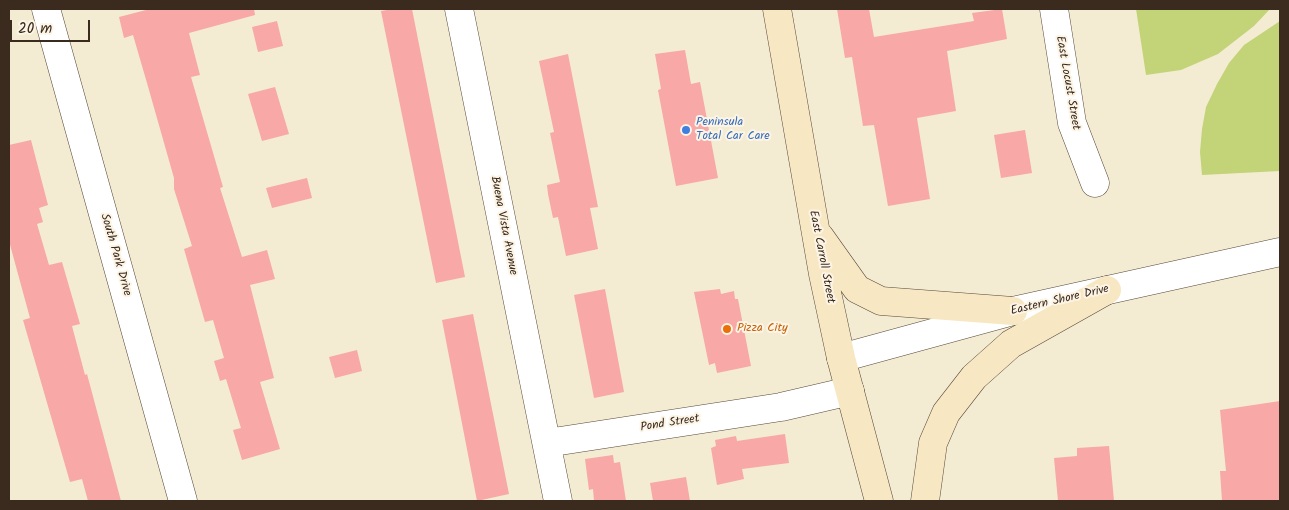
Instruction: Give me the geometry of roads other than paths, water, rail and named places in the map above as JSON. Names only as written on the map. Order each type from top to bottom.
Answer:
[{"type":"main road","name":"East Carroll Street","points":[[777,9],[816,231],[842,358],[879,501]]},
{"type":"main road","points":[[816,231],[857,289],[881,301],[1014,311]]},
{"type":"main road","points":[[925,501],[933,443],[946,413],[974,377],[1011,344],[1107,290]]},
{"type":"street","name":"South Park Drive","points":[[46,9],[183,501]]},
{"type":"street","name":"Buena Vista Avenue","points":[[459,9],[547,442]]},
{"type":"street","name":"East Locust Street","points":[[1054,9],[1072,123],[1095,183]]},
{"type":"street","name":"Eastern Shore Drive","points":[[842,358],[1014,311],[1280,252]]},
{"type":"street","name":"Pond Street","points":[[547,442],[781,407],[850,391]]},
{"type":"street","points":[[547,442],[558,501]]},
{"type":"place","name":"Peninsula Total Car Care","points":[[686,130]]},
{"type":"place","name":"Pizza City","points":[[727,329]]}]
